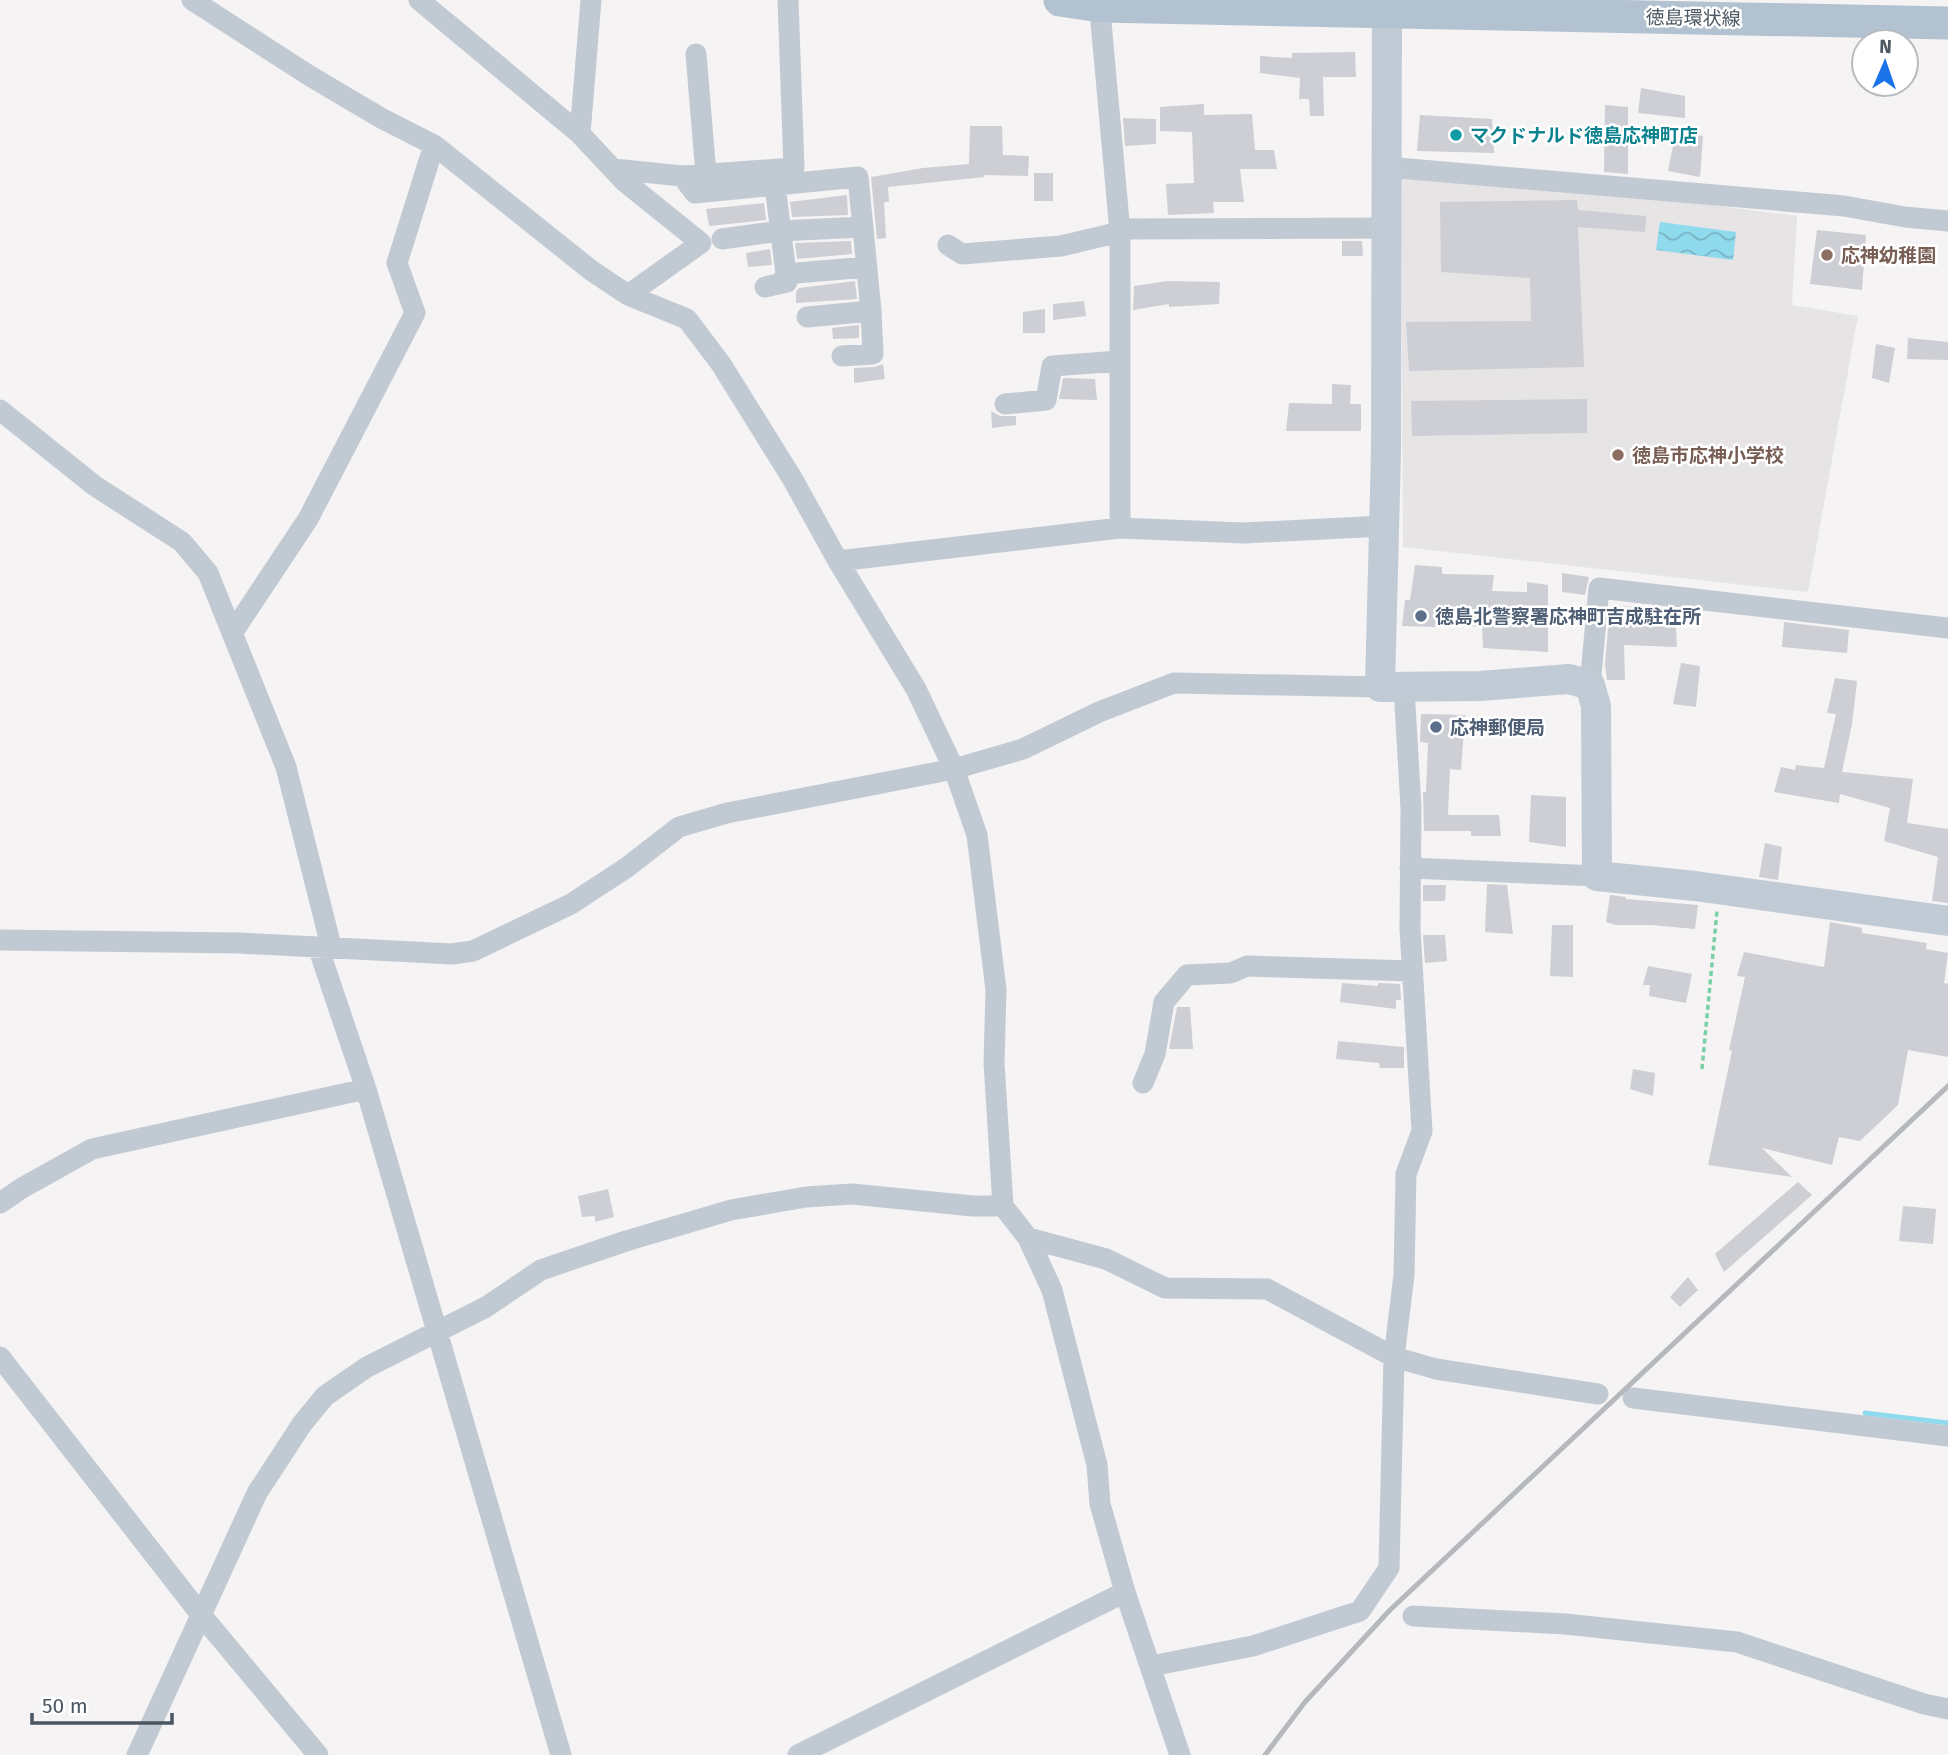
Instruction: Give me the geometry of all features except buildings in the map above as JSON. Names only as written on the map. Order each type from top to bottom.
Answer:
[{"type":"main road","name":"徳島環状線","points":[[1060,0],[1214,7],[1387,6],[1948,23]]},
{"type":"street","points":[[192,0],[321,83],[434,145],[592,271],[628,295],[687,319],[743,398],[916,689],[954,769],[977,835],[996,990],[994,1063],[1003,1206],[1028,1238],[1052,1290],[1097,1465],[1100,1504],[1125,1592],[1180,1755]]},
{"type":"street","points":[[419,0],[580,134],[624,181],[701,243],[628,295]]},
{"type":"street","points":[[580,134],[591,0]]},
{"type":"street","points":[[614,169],[682,176],[794,168],[788,0]]},
{"type":"street","points":[[1099,3],[1119,230],[1120,528]]},
{"type":"street","points":[[1151,1666],[1252,1646],[1360,1611],[1389,1568],[1394,1357],[1404,1275],[1406,1174],[1422,1131],[1412,971],[1411,808],[1392,687],[1383,526],[1386,452],[1387,6]]},
{"type":"street","points":[[696,54],[706,175]]},
{"type":"street","points":[[233,632],[308,519],[415,313],[397,263],[434,145]]},
{"type":"street","points":[[1386,167],[1844,206],[1905,217],[1948,221]]},
{"type":"street","points":[[682,176],[695,193],[858,177],[873,354],[842,356]]},
{"type":"street","points":[[765,287],[786,282],[775,185]]},
{"type":"street","points":[[722,239],[780,231],[863,227]]},
{"type":"street","points":[[948,245],[962,254],[1061,246],[1119,230],[1386,228]]},
{"type":"street","points":[[785,274],[867,267]]},
{"type":"street","points":[[807,317],[871,312]]},
{"type":"street","points":[[1005,404],[1046,400],[1052,366],[1120,361]]},
{"type":"street","points":[[0,410],[95,486],[181,542],[208,573],[233,632],[286,767],[325,946],[561,1755]]},
{"type":"street","points":[[838,561],[1120,528],[1244,533],[1383,526]]},
{"type":"street","points":[[1597,876],[1596,706],[1590,685],[1599,588],[1948,628]]},
{"type":"street","points":[[0,940],[239,943],[452,954],[473,951],[571,904],[626,868],[679,827],[727,813],[954,769],[1023,749],[1098,712],[1174,683],[1392,687],[1480,686],[1569,679],[1590,685]]},
{"type":"street","points":[[1410,868],[1597,876],[1719,889],[1948,921]]},
{"type":"street","points":[[1143,1083],[1155,1054],[1164,1002],[1187,975],[1231,973],[1247,966],[1412,971]]},
{"type":"street","points":[[0,1203],[92,1149],[366,1089]]},
{"type":"street","points":[[137,1755],[257,1493],[302,1424],[324,1396],[367,1367],[486,1307],[541,1269],[731,1210],[806,1197],[852,1194],[973,1206],[1003,1206]]},
{"type":"street","points":[[1028,1238],[1106,1259],[1165,1289],[1266,1289],[1394,1357],[1436,1369],[1598,1394]]},
{"type":"street","points":[[0,1357],[202,1616],[318,1755]]},
{"type":"street","points":[[1633,1398],[1948,1436]]},
{"type":"street","points":[[798,1755],[1125,1592]]},
{"type":"street","points":[[1413,1616],[1565,1624],[1737,1642],[1924,1704],[1948,1709]]},
{"type":"path","points":[[1702,1069],[1719,889]]},
{"type":"shaded area","name":"徳島市応神小学校","points":[[1401,179],[1586,189],[1797,216],[1792,305],[1858,316],[1808,592],[1403,547]]},
{"type":"water","points":[[1660,222],[1736,232],[1733,260],[1656,250]]},
{"type":"waterway","points":[[1865,1413],[1948,1423]]},
{"type":"railway","points":[[1265,1755],[1305,1702],[1390,1610],[1948,1086]]},
{"type":"place","name":"マクドナルド徳島応神町店","points":[[1456,135]]},
{"type":"place","name":"応神幼稚園","points":[[1827,255]]},
{"type":"place","name":"徳島市応神小学校","points":[[1618,455]]},
{"type":"place","name":"徳島北警察署応神町吉成駐在所","points":[[1421,616]]},
{"type":"place","name":"応神郵便局","points":[[1436,727]]}]
